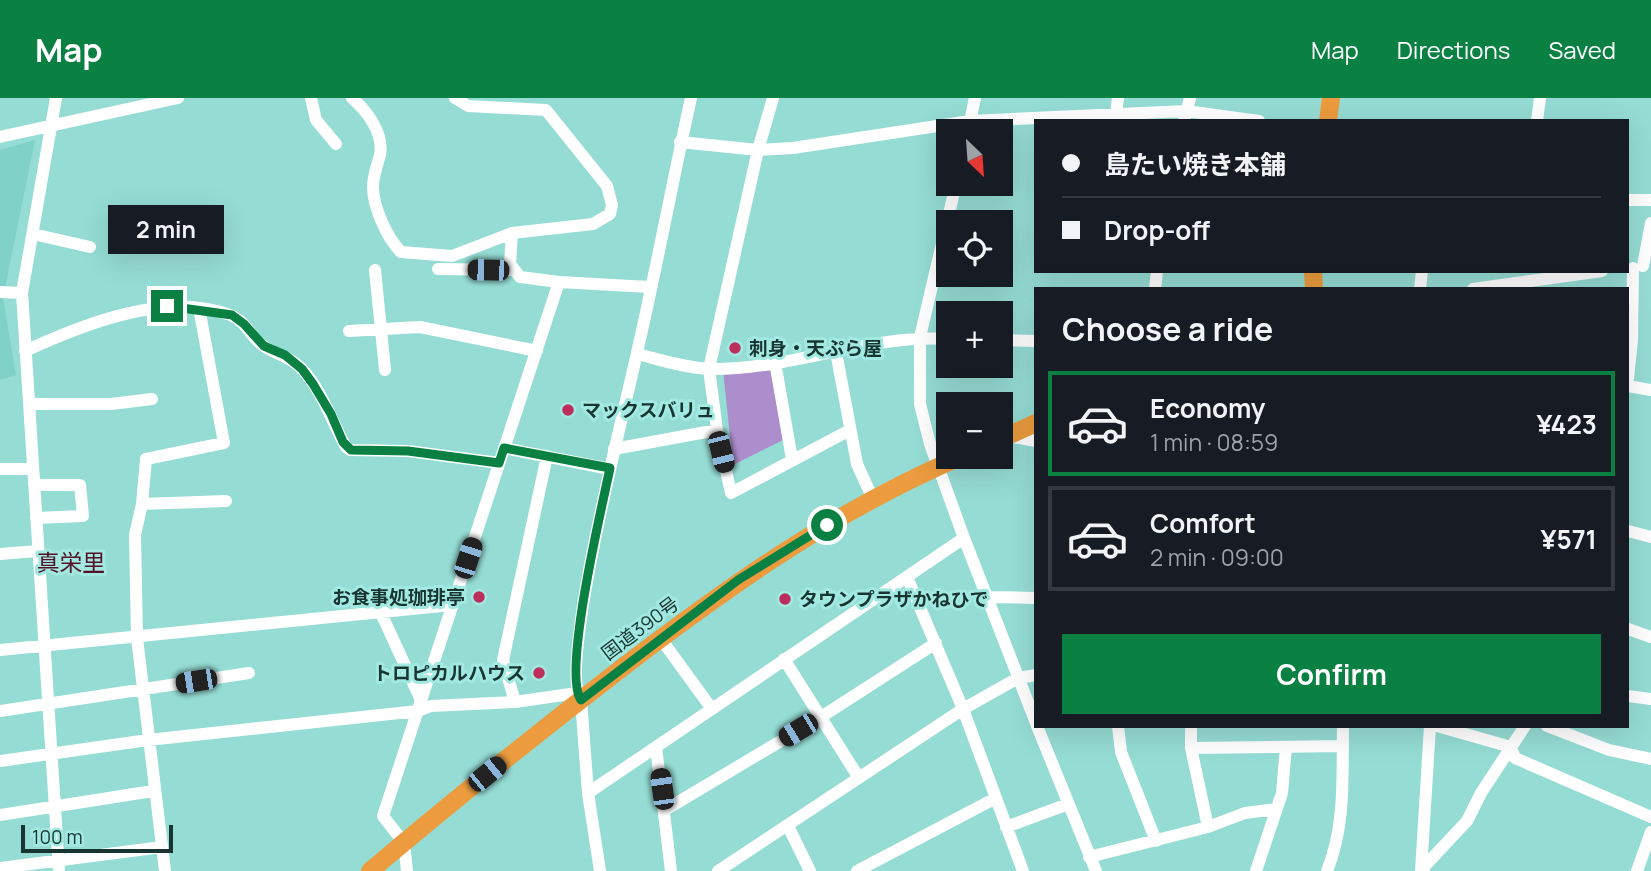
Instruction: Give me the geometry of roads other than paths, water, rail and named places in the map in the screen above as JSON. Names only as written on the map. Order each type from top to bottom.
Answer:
[{"type":"highway","points":[[1328,119],[1331,98]]},
{"type":"highway","points":[[1013,434],[1034,424]]},
{"type":"highway","name":"国道390号","points":[[370,871],[579,696],[661,639],[738,580],[872,498],[936,468]]},
{"type":"street","points":[[56,98],[22,293],[58,866]]},
{"type":"street","points":[[0,136],[178,98]]},
{"type":"street","points":[[311,98],[316,120],[336,144]]},
{"type":"street","points":[[352,98],[364,108],[379,138],[380,155],[373,191],[391,240],[401,252],[452,256],[512,233],[593,224],[610,214],[611,194],[546,110],[468,106],[455,98]]},
{"type":"street","points":[[600,871],[575,677],[586,585],[691,98]]},
{"type":"street","points":[[773,98],[758,150],[709,369],[717,430],[731,493],[850,430]]},
{"type":"street","points":[[970,119],[975,98]]},
{"type":"street","points":[[1116,114],[1118,98]]},
{"type":"street","points":[[1185,116],[1190,98]]},
{"type":"street","points":[[1537,119],[1540,98]]},
{"type":"street","points":[[1055,119],[1116,114],[1229,119]]},
{"type":"street","points":[[1013,122],[1034,121]]},
{"type":"street","points":[[680,142],[758,150],[936,130]]},
{"type":"street","points":[[936,457],[920,404],[920,337],[954,196]]},
{"type":"street","points":[[1629,200],[1651,200]]},
{"type":"street","points":[[1629,369],[1639,267],[1651,223]]},
{"type":"street","points":[[512,233],[509,259],[513,270]]},
{"type":"street","points":[[33,234],[90,247]]},
{"type":"street","points":[[438,269],[513,270],[528,279],[649,287]]},
{"type":"street","points":[[376,270],[385,370]]},
{"type":"street","points":[[1483,287],[1583,273]]},
{"type":"street","points":[[407,871],[404,843],[383,816],[559,282]]},
{"type":"street","points":[[0,292],[22,293]]},
{"type":"street","points":[[25,351],[71,330],[167,306],[199,308],[232,315],[264,346],[285,355],[302,369],[331,414],[346,447],[351,450],[408,451],[499,463]]},
{"type":"street","points":[[165,871],[153,790],[137,638],[135,535],[142,504],[146,459],[224,443],[199,308]]},
{"type":"street","points":[[349,331],[420,327],[537,351]]},
{"type":"street","points":[[637,354],[709,369],[775,362],[920,337],[936,338]]},
{"type":"street","points":[[1013,340],[1034,341]]},
{"type":"street","points":[[836,352],[857,464],[872,498]]},
{"type":"street","points":[[775,362],[792,459]]},
{"type":"street","points":[[1629,386],[1651,390]]},
{"type":"street","points":[[29,404],[111,404],[152,399]]},
{"type":"street","points":[[614,449],[717,430]]},
{"type":"street","points":[[1013,439],[1034,441]]},
{"type":"street","points":[[504,448],[610,468]]},
{"type":"street","points":[[515,702],[503,660],[547,456]]},
{"type":"street","points":[[0,469],[33,469]]},
{"type":"street","points":[[941,469],[964,538],[1034,718]]},
{"type":"street","points":[[34,485],[80,485],[83,516],[36,518]]},
{"type":"street","points":[[142,504],[226,501]]},
{"type":"street","points":[[1629,531],[1651,537]]},
{"type":"street","points":[[588,793],[964,538]]},
{"type":"street","points":[[0,554],[37,551]]},
{"type":"street","points":[[907,576],[963,709],[1019,870]]},
{"type":"street","points":[[989,597],[1034,598]]},
{"type":"street","points":[[0,650],[452,605]]},
{"type":"street","points":[[380,611],[419,706]]},
{"type":"street","points":[[1629,629],[1651,637]]},
{"type":"street","points":[[661,639],[712,709]]},
{"type":"street","points":[[664,810],[821,717],[936,643]]},
{"type":"street","points":[[784,659],[859,778]]},
{"type":"street","points":[[0,711],[249,673]]},
{"type":"street","points":[[718,871],[963,709],[1018,678],[1034,676]]},
{"type":"street","points":[[0,761],[419,706],[579,696]]},
{"type":"street","points":[[1629,696],[1651,699]]},
{"type":"street","points":[[1038,728],[1096,871]]},
{"type":"street","points":[[1118,728],[1121,752],[1156,841]]},
{"type":"street","points":[[1191,728],[1191,748],[1208,827]]},
{"type":"street","points":[[1327,871],[1336,847],[1342,809],[1343,728]]},
{"type":"street","points":[[1422,871],[1430,728]]},
{"type":"street","points":[[1444,728],[1511,747]]},
{"type":"street","points":[[1422,871],[1467,821],[1524,728]]},
{"type":"street","points":[[1552,728],[1609,750],[1651,759]]},
{"type":"street","points":[[1191,748],[1343,746]]},
{"type":"street","points":[[656,747],[671,871]]},
{"type":"street","points":[[1256,871],[1282,793],[1286,747]]},
{"type":"street","points":[[1511,747],[1515,758],[1651,817]]},
{"type":"street","points":[[0,815],[153,790]]},
{"type":"street","points":[[857,871],[994,799]]},
{"type":"street","points":[[1006,827],[1068,804]]},
{"type":"street","points":[[1089,857],[1208,827],[1245,813],[1276,809]]},
{"type":"street","points":[[788,826],[810,871]]},
{"type":"street","points":[[1637,871],[1651,832]]},
{"type":"street","points":[[0,868],[58,866],[162,847]]},
{"type":"place","name":"刺身・天ぷら屋","points":[[735,348]]},
{"type":"place","name":"マックスバリュ","points":[[568,410]]},
{"type":"place","name":"お食事処珈琲亭","points":[[479,597]]},
{"type":"place","name":"タウンプラザかねひで","points":[[785,599]]},
{"type":"place","name":"トロピカルハウス","points":[[539,673]]},
{"type":"district","name":"真栄里","points":[[71,563]]}]
